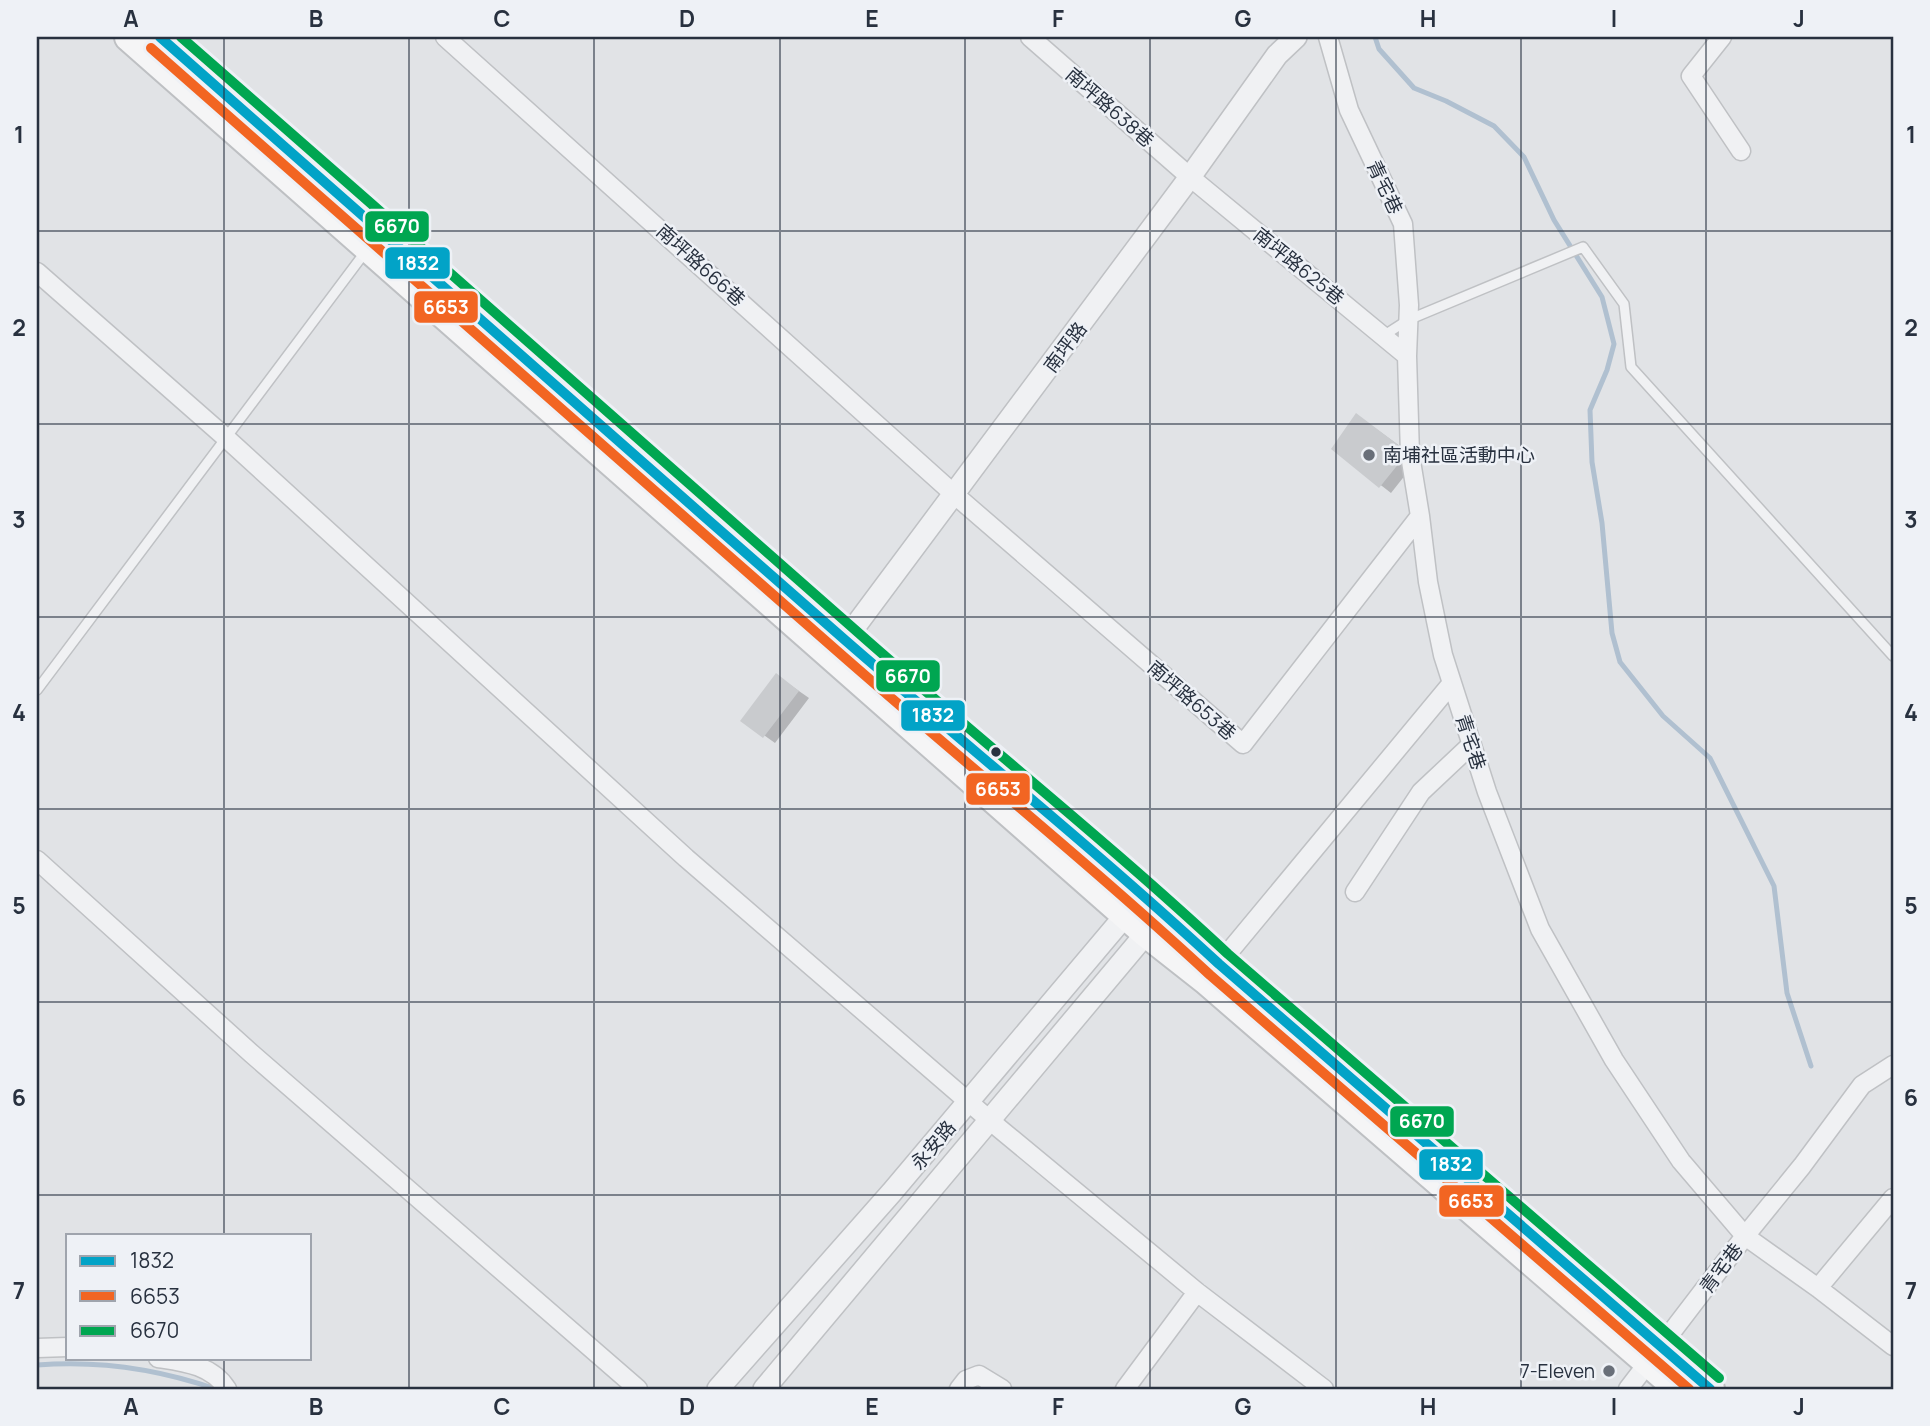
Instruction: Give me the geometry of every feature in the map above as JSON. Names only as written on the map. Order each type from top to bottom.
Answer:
[{"type":"main road","points":[[129,37],[168,46],[376,238],[1144,914],[1206,980],[1655,1355],[1710,1389]]},
{"type":"main road","points":[[1144,914],[1220,964],[1655,1355],[1679,1389]]},
{"type":"street","name":"南坪路666巷","points":[[445,37],[955,495]]},
{"type":"street","name":"南坪路638巷","points":[[1030,37],[1190,177]]},
{"type":"street","name":"南坪路","points":[[839,648],[1190,177],[1277,55],[1296,37]]},
{"type":"street","name":"青宅巷","points":[[1328,37],[1349,110],[1403,224],[1410,455],[1428,582],[1443,655],[1488,792],[1540,929],[1614,1060],[1681,1161],[1745,1237],[1628,1389]]},
{"type":"street","points":[[1723,37],[1691,76],[1741,151]]},
{"type":"street","name":"南坪路625巷","points":[[1190,177],[1407,356]]},
{"type":"street","points":[[37,272],[225,438],[686,858],[990,1121],[1197,1292],[1324,1389]]},
{"type":"street","name":"南坪路653巷","points":[[955,495],[1243,744],[1420,516]]},
{"type":"street","points":[[1220,964],[1452,683]]},
{"type":"street","points":[[1355,892],[1421,792],[1472,744]]},
{"type":"street","points":[[37,860],[252,1054],[638,1389]]},
{"type":"street","name":"永安路","points":[[718,1389],[970,1102],[1144,914]]},
{"type":"street","name":"永安路","points":[[764,1389],[990,1121],[1144,914]]},
{"type":"street","points":[[1893,1065],[1861,1085],[1802,1166],[1745,1237],[1818,1288],[1893,1346]]},
{"type":"street","points":[[1818,1288],[1893,1198]]},
{"type":"street","points":[[1125,1389],[1197,1292]]},
{"type":"street","points":[[37,1348],[66,1347]]},
{"type":"street","points":[[167,1360],[204,1368],[222,1381],[227,1389]]},
{"type":"street","points":[[959,1389],[966,1380],[979,1375],[1002,1389]]},
{"type":"lane","points":[[37,690],[376,238]]},
{"type":"lane","points":[[1383,336],[1408,320],[1583,247],[1624,304],[1632,367],[1893,656]]},
{"type":"building","name":"南埔社區活動中心","points":[[1356,413],[1397,444],[1400,462],[1379,488],[1331,449]]},
{"type":"building","points":[[776,673],[799,691],[763,738],[740,721]]},
{"type":"waterway","points":[[1375,37],[1379,49],[1414,88],[1494,126],[1524,157],[1554,220],[1602,297],[1614,344],[1607,370],[1590,410],[1592,462],[1602,523],[1612,633],[1620,662],[1663,716],[1710,758],[1774,886],[1787,993],[1811,1066]]},
{"type":"waterway","points":[[37,1365],[83,1364],[128,1368],[172,1376],[216,1389]]},
{"type":"transit line","name":"1832","points":[[160,37],[845,640],[1710,1389]]},
{"type":"transit line","name":"6670","points":[[181,37],[900,669],[1719,1378]]},
{"type":"transit line","name":"6653","points":[[151,48],[836,650],[1689,1389]]},
{"type":"place","name":"南埔社區活動中心","points":[[1369,455]]},
{"type":"place","name":"7-Eleven","points":[[1609,1371]]}]
